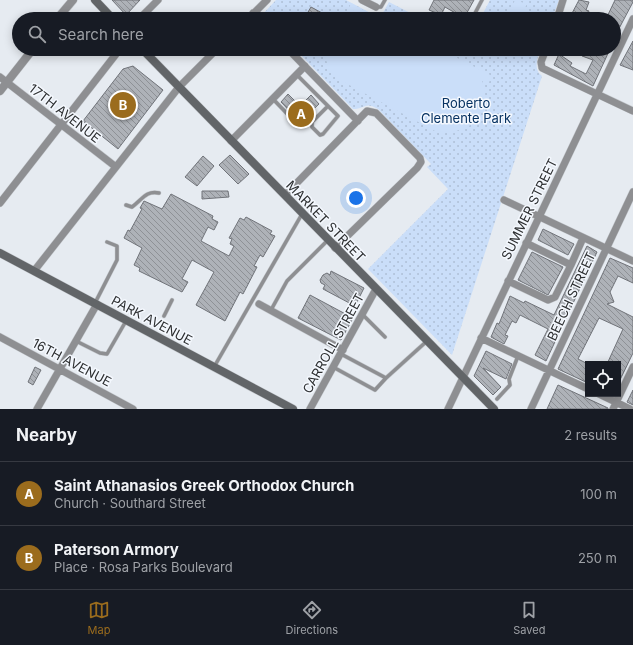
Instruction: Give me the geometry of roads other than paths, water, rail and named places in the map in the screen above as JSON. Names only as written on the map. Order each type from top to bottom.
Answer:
[{"type":"main road","points":[[95,0],[106,12]]},
{"type":"main road","name":"MARKET STREET","points":[[149,56],[494,409]]},
{"type":"main road","name":"PARK AVENUE","points":[[0,253],[292,409]]},
{"type":"street","points":[[63,12],[73,0]]},
{"type":"street","points":[[146,12],[158,0]]},
{"type":"street","points":[[254,12],[267,0]]},
{"type":"street","points":[[362,0],[376,8]]},
{"type":"street","points":[[559,12],[563,0]]},
{"type":"street","name":"SUMMER STREET","points":[[621,44],[633,19]]},
{"type":"street","points":[[0,91],[3,79],[26,56]]},
{"type":"street","points":[[0,203],[114,56]]},
{"type":"street","points":[[34,271],[179,87],[210,56]]},
{"type":"street","points":[[295,56],[358,121]]},
{"type":"street","points":[[544,56],[541,66],[544,70],[633,111]]},
{"type":"street","name":"SUMMER STREET","points":[[448,409],[615,56]]},
{"type":"street","points":[[231,141],[305,66]]},
{"type":"street","name":"17TH AVENUE","points":[[3,79],[116,168]]},
{"type":"street","points":[[284,195],[367,111],[376,112],[422,160],[417,168],[336,248]]},
{"type":"street","name":"BEECH STREET","points":[[531,409],[633,192]]},
{"type":"street","points":[[504,200],[633,262]]},
{"type":"street","points":[[508,281],[548,300],[552,300],[555,297],[571,265],[583,238]]},
{"type":"street","points":[[526,243],[571,265]]},
{"type":"street","name":"CARROLL STREET","points":[[310,409],[376,289]]},
{"type":"street","points":[[38,409],[96,304]]},
{"type":"street","points":[[259,304],[342,352]]},
{"type":"street","name":"16TH AVENUE","points":[[0,337],[134,409]]},
{"type":"street","points":[[481,338],[585,388]]},
{"type":"street","points":[[615,406],[633,367]]},
{"type":"street","points":[[603,397],[615,406],[630,409]]},
{"type":"lane","points":[[376,8],[381,7],[385,0]]},
{"type":"lane","points":[[476,12],[482,0]]},
{"type":"lane","points":[[297,75],[328,106],[338,116],[323,134],[320,135],[312,127],[312,122],[328,106]]},
{"type":"lane","points":[[273,99],[296,124]]},
{"type":"lane","points":[[126,205],[132,207],[145,195],[154,192],[159,193]]},
{"type":"lane","points":[[214,367],[302,214]]},
{"type":"lane","points":[[271,310],[287,281],[328,240]]},
{"type":"lane","points":[[96,304],[117,260],[117,246],[108,242]]},
{"type":"lane","points":[[164,316],[172,300]]},
{"type":"lane","points":[[362,314],[385,337]]},
{"type":"lane","points":[[76,341],[104,355],[110,352],[127,320]]},
{"type":"lane","points":[[333,367],[375,390],[427,341]]},
{"type":"lane","points":[[342,352],[386,378]]},
{"type":"lane","points":[[496,399],[510,385],[509,379],[518,356]]},
{"type":"place","name":"Paterson Armory","points":[[123,105]]},
{"type":"place","name":"Saint Athanasios Greek Orthodox Church","points":[[301,114]]},
{"type":"park label","name":"Roberto Clemente Park","points":[[466,110]]}]
